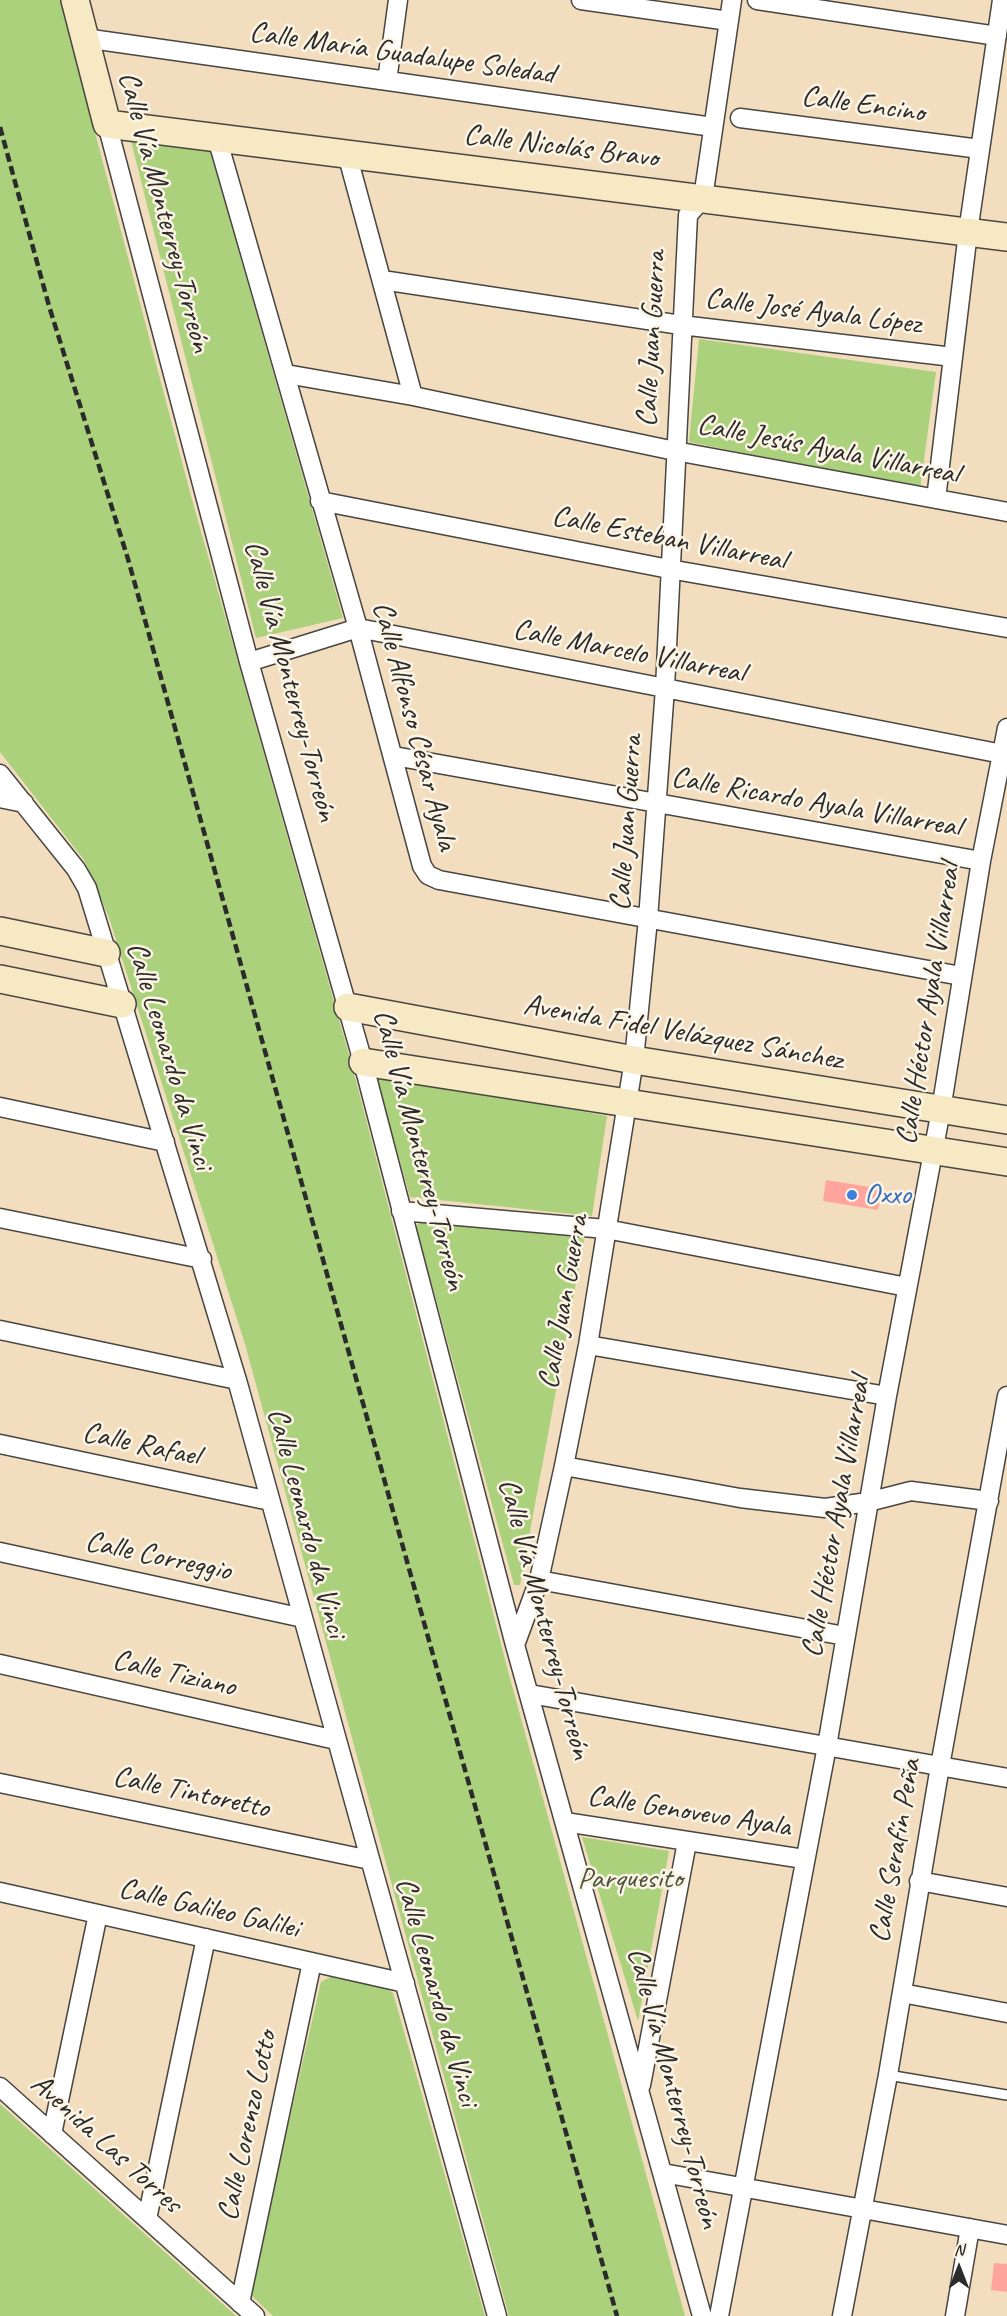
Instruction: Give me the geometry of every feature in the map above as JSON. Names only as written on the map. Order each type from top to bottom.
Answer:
[{"type":"street","name":"Calle Vía Monterrey-Torreón","points":[[75,0],[249,662],[363,1062],[515,1645],[702,2316]]},
{"type":"street","points":[[387,81],[398,0]]},
{"type":"street","points":[[581,0],[729,21]]},
{"type":"street","name":"Calle Juan Guerra","points":[[515,1645],[539,1580],[564,1466],[588,1345],[634,1060],[648,919],[665,688],[688,215],[703,198],[732,0]]},
{"type":"street","points":[[757,0],[996,36]]},
{"type":"street","points":[[936,499],[968,232],[1002,0]]},
{"type":"street","name":"Calle María Guadalupe Soledad","points":[[84,38],[713,127]]},
{"type":"street","name":"Calle Encino","points":[[740,118],[980,149]]},
{"type":"street","name":"Calle Nicolás Bravo","points":[[107,124],[1007,237]]},
{"type":"street","name":"Calle Alfonso César Ayala","points":[[217,138],[358,628],[422,866],[428,875],[439,880],[961,976]]},
{"type":"street","points":[[347,154],[414,396]]},
{"type":"street","name":"Calle José Ayala López","points":[[382,280],[681,325],[953,357]]},
{"type":"street","name":"Calle Jesús Ayala Villarreal","points":[[286,374],[414,396],[675,451],[1007,512]]},
{"type":"street","name":"Calle Esteban Villarreal","points":[[320,501],[669,569],[1007,628]]},
{"type":"street","name":"Calle Marcelo Villarreal","points":[[249,662],[358,628],[1005,754]]},
{"type":"street","name":"Calle Héctor Ayala Villarreal","points":[[719,2316],[827,1746],[887,1396],[934,1152],[981,861],[1005,754],[1007,728]]},
{"type":"street","name":"Calle Ricardo Ayala Villarreal","points":[[394,756],[656,805],[981,861]]},
{"type":"street","name":"Calle Leonardo da Vinci","points":[[0,774],[87,888],[202,1259],[237,1380],[497,2316]]},
{"type":"street","points":[[0,798],[24,803]]},
{"type":"street","points":[[0,931],[106,953]]},
{"type":"street","points":[[0,979],[122,1004]]},
{"type":"street","name":"Avenida Fidel Velázquez Sánchez","points":[[348,1007],[634,1060],[1007,1120]]},
{"type":"street","points":[[363,1062],[1007,1162]]},
{"type":"street","points":[[0,1107],[165,1142]]},
{"type":"street","points":[[401,1211],[606,1229],[907,1287]]},
{"type":"street","points":[[0,1218],[202,1259]]},
{"type":"street","points":[[0,1330],[237,1380]]},
{"type":"street","points":[[588,1345],[887,1396]]},
{"type":"street","name":"Calle Serafín Peña","points":[[842,2316],[888,2075],[919,1881],[1006,1405]]},
{"type":"street","name":"Calle Rafael","points":[[0,1444],[270,1501]]},
{"type":"street","points":[[564,1466],[775,1502],[825,1508],[868,1503],[911,1491],[933,1491],[989,1501]]},
{"type":"street","name":"Calle Correggio","points":[[0,1552],[303,1618]]},
{"type":"street","points":[[539,1580],[845,1636]]},
{"type":"street","name":"Calle Tiziano","points":[[0,1664],[336,1740]]},
{"type":"street","points":[[530,1694],[1007,1778]]},
{"type":"street","name":"Calle Tintoretto","points":[[0,1783],[370,1860]]},
{"type":"street","name":"Calle Genovevo Ayala","points":[[565,1822],[804,1859]]},
{"type":"street","points":[[640,2089],[687,1842]]},
{"type":"street","points":[[919,1881],[1007,1897]]},
{"type":"street","name":"Calle Galileo Galilei","points":[[0,1892],[405,1983]]},
{"type":"street","points":[[52,2134],[98,1914]]},
{"type":"street","points":[[147,2219],[206,1938]]},
{"type":"street","name":"Calle Lorenzo Lotto","points":[[240,2303],[312,1962]]},
{"type":"street","points":[[902,1993],[1007,2013]]},
{"type":"street","name":"Avenida Las Torres","points":[[0,2086],[255,2316]]},
{"type":"street","points":[[663,2173],[1007,2235]]},
{"type":"street","points":[[955,2316],[970,2228]]},
{"type":"lane","points":[[888,2075],[1007,2095]]},
{"type":"green space","points":[[0,0],[60,0],[191,496],[353,1069],[508,1671],[685,2316],[509,2316],[245,1344],[109,918],[84,860],[0,752]]},
{"type":"green space","points":[[130,137],[209,147],[343,618],[256,638]]},
{"type":"green space","points":[[699,339],[936,372],[920,489],[689,442]]},
{"type":"green space","points":[[375,1073],[607,1116],[592,1216],[410,1197]]},
{"type":"green space","points":[[422,1220],[580,1236],[584,1240],[520,1585],[514,1585],[416,1226]]},
{"type":"green space","name":"Parquesito","points":[[582,1837],[669,1851],[638,2021]]},
{"type":"green space","points":[[330,1977],[386,1988],[393,1993],[485,2316],[273,2316],[252,2296],[251,2287],[321,1982]]},
{"type":"green space","points":[[0,2104],[236,2316],[0,2316]]},
{"type":"building","name":"Oxxo","points":[[826,1180],[882,1189],[878,1210],[823,1201]]},
{"type":"building","points":[[994,2263],[1007,2264],[1007,2292],[991,2290]]},
{"type":"railway","points":[[0,127],[49,306],[128,559],[617,2316]]},
{"type":"place","name":"Oxxo","points":[[852,1195]]}]
